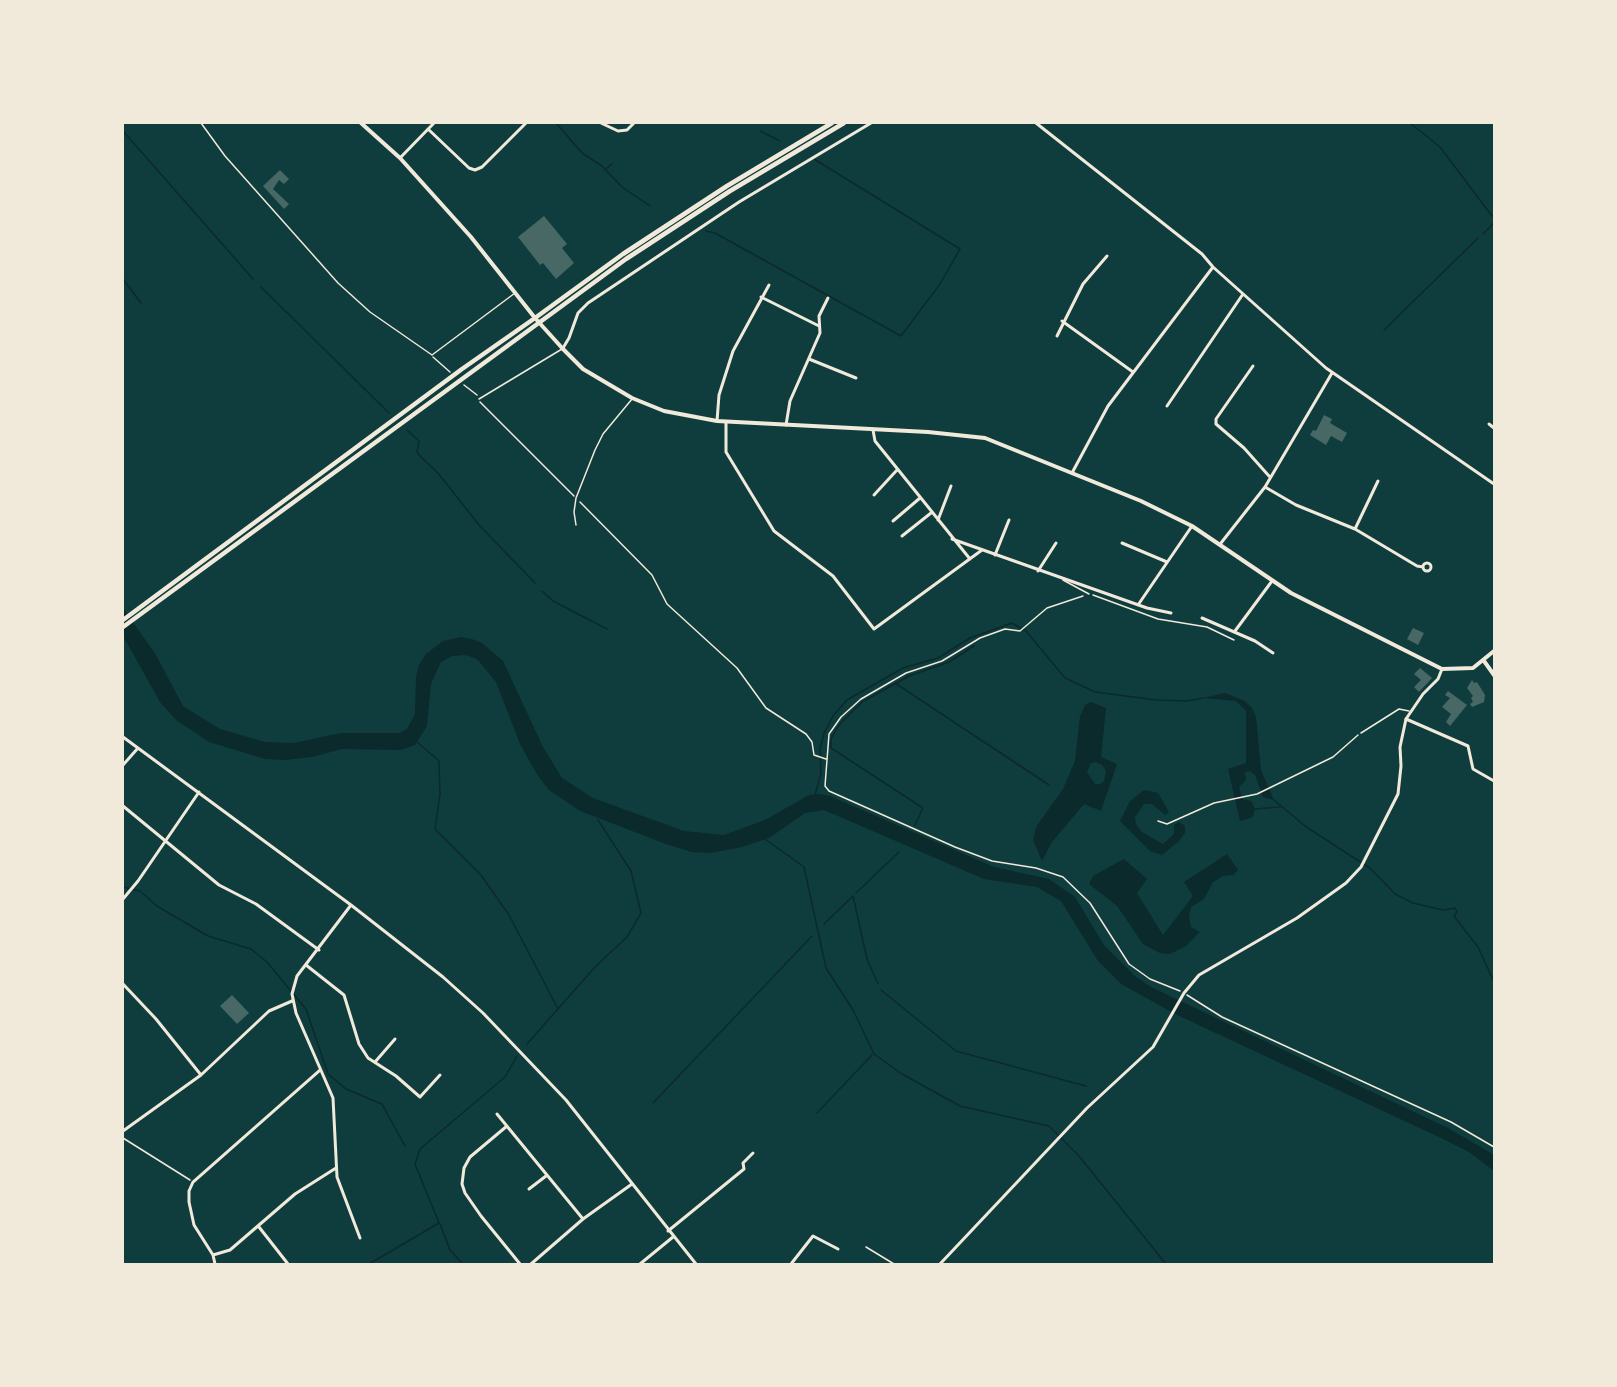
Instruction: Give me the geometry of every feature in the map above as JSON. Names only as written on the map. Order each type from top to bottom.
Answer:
[{"type":"main road","points":[[361,123],[400,158],[471,237],[535,318],[563,349],[583,369],[632,398],[664,411],[717,421],[928,432],[985,438],[1071,475],[1141,501],[1192,526],[1221,543],[1272,581],[1346,622],[1442,669],[1462,670],[1484,661],[1494,651]]},
{"type":"main road","points":[[291,499],[443,382],[623,254],[718,192],[832,123]]},
{"type":"main road","points":[[123,627],[156,599],[291,499],[626,259],[730,191],[844,123]]},
{"type":"main road","points":[[123,620],[156,599]]},
{"type":"main road","points":[[1484,661],[1494,675]]},
{"type":"street","points":[[400,158],[434,123]]},
{"type":"street","points":[[428,129],[469,168],[475,170],[482,167],[526,123]]},
{"type":"street","points":[[602,123],[618,131],[627,130],[634,123]]},
{"type":"street","points":[[563,349],[578,313],[588,303],[739,202],[871,123]]},
{"type":"street","points":[[1036,123],[1202,254],[1213,267],[1332,373],[1494,484]]},
{"type":"street","points":[[1057,336],[1062,321],[1083,284],[1107,256]]},
{"type":"street","points":[[1071,475],[1108,406],[1213,267]]},
{"type":"street","points":[[717,421],[725,373],[743,330],[769,285]]},
{"type":"street","points":[[1167,406],[1243,294]]},
{"type":"street","points":[[761,297],[819,326]]},
{"type":"street","points":[[786,425],[790,401],[820,333],[819,316],[828,298]]},
{"type":"street","points":[[1062,321],[1133,372]]},
{"type":"street","points":[[809,359],[856,378]]},
{"type":"street","points":[[1253,366],[1215,422],[1269,476]]},
{"type":"street","points":[[1221,543],[1264,487],[1332,373]]},
{"type":"street","points":[[726,422],[726,452],[774,531],[833,576],[874,629],[982,550]]},
{"type":"street","points":[[1489,424],[1494,428]]},
{"type":"street","points":[[873,430],[875,441],[970,559]]},
{"type":"street","points":[[874,495],[897,470]]},
{"type":"street","points":[[1355,529],[1378,481]]},
{"type":"street","points":[[938,520],[951,486]]},
{"type":"street","points":[[1264,487],[1296,505],[1355,529],[1417,566],[1423,567]]},
{"type":"street","points":[[893,521],[920,498]]},
{"type":"street","points":[[902,536],[932,513]]},
{"type":"street","points":[[995,555],[1009,520]]},
{"type":"street","points":[[1138,604],[1192,526]]},
{"type":"street","points":[[952,539],[1038,571],[1170,613]]},
{"type":"street","points":[[1038,571],[1056,543]]},
{"type":"street","points":[[1122,543],[1167,562]]},
{"type":"street","points":[[1235,631],[1272,581]]},
{"type":"street","points":[[1202,618],[1235,631],[1273,653]]},
{"type":"street","points":[[940,1264],[1102,1093],[1144,1057],[1171,1019],[1184,993],[1206,969],[1297,918],[1346,883],[1361,867],[1396,799],[1400,782],[1401,739],[1406,719],[1410,711],[1438,679],[1442,669]]},
{"type":"street","points":[[1406,719],[1468,746],[1473,769],[1494,781]]},
{"type":"street","points":[[123,737],[351,905],[443,977],[483,1013],[566,1100],[696,1264]]},
{"type":"street","points":[[123,765],[138,748]]},
{"type":"street","points":[[123,898],[134,886],[200,792]]},
{"type":"street","points":[[123,806],[166,839],[219,885],[256,904],[319,950]]},
{"type":"street","points":[[351,905],[306,965],[294,986],[292,1001],[311,1042],[320,1070],[330,1088],[335,1108],[336,1168],[350,1218],[360,1238]]},
{"type":"street","points":[[306,965],[344,995],[359,1044],[368,1058],[396,1076],[420,1097],[440,1075]]},
{"type":"street","points":[[123,984],[156,1018],[201,1075]]},
{"type":"street","points":[[123,1131],[201,1075],[269,1011],[292,1001]]},
{"type":"street","points":[[375,1062],[395,1039]]},
{"type":"street","points":[[215,1264],[213,1255],[194,1225],[189,1202],[189,1191],[193,1182],[320,1070]]},
{"type":"street","points":[[497,1114],[583,1219]]},
{"type":"street","points":[[507,1126],[470,1157],[464,1168],[462,1184],[480,1216],[520,1264]]},
{"type":"street","points":[[668,1231],[744,1169],[743,1163],[753,1153]]},
{"type":"street","points":[[213,1255],[230,1250],[295,1194],[336,1168]]},
{"type":"street","points":[[530,1189],[546,1176]]},
{"type":"street","points":[[531,1264],[583,1219],[632,1184]]},
{"type":"street","points":[[259,1227],[288,1264]]},
{"type":"street","points":[[791,1264],[813,1236],[838,1249]]},
{"type":"street","points":[[640,1264],[673,1237]]},
{"type":"lane","points":[[201,123],[225,156],[338,283],[370,312],[432,356],[516,293]]},
{"type":"lane","points":[[479,399],[563,349]]},
{"type":"lane","points":[[576,525],[574,512],[576,498],[603,434],[632,398]]},
{"type":"lane","points":[[1060,578],[1089,594]]},
{"type":"lane","points":[[1361,733],[1399,709],[1410,711]]},
{"type":"lane","points":[[866,1247],[894,1264]]},
{"type":"path","points":[[432,356],[442,365]]},
{"type":"path","points":[[479,399],[483,407],[652,575],[667,604],[737,668],[766,708],[810,738],[817,758],[827,759]]},
{"type":"path","points":[[1234,640],[1207,627],[1158,619],[1089,594],[1057,603],[1020,631],[1005,629],[980,638],[942,662],[906,673],[861,699],[841,717],[829,734],[825,786],[829,791],[955,847],[992,861],[1050,872],[1070,881],[1102,918],[1129,964],[1150,979],[1184,993],[1222,1017],[1451,1122],[1494,1147]]},
{"type":"path","points":[[1158,821],[1167,824],[1234,798],[1260,793],[1333,757],[1361,733]]},
{"type":"path","points":[[123,1138],[193,1182]]},
{"type":"water","points":[[123,608],[156,655],[183,706],[220,729],[265,742],[294,743],[341,733],[400,733],[407,729],[415,714],[416,677],[419,665],[426,654],[443,641],[461,637],[482,643],[503,661],[543,747],[562,778],[593,798],[684,831],[724,835],[765,820],[809,795],[820,794],[830,796],[994,867],[1049,879],[1075,897],[1104,945],[1135,976],[1151,987],[1448,1128],[1494,1155],[1494,1171],[1469,1152],[1177,1015],[1121,984],[1098,961],[1061,901],[1037,887],[984,879],[824,810],[805,813],[769,838],[742,847],[710,853],[692,852],[666,844],[580,811],[549,790],[538,776],[520,744],[496,682],[477,659],[465,655],[452,656],[441,662],[431,684],[427,726],[415,745],[401,750],[342,749],[312,757],[285,760],[265,759],[209,742],[176,720],[160,702],[123,636]]},
{"type":"water","points":[[1225,693],[1245,701],[1252,708],[1256,717],[1261,770],[1274,800],[1263,797],[1255,775],[1250,771],[1245,772],[1246,780],[1239,787],[1242,799],[1251,801],[1255,809],[1253,817],[1240,821],[1228,769],[1246,763],[1246,711],[1236,701],[1203,698]]},
{"type":"water","points":[[1091,702],[1106,708],[1101,757],[1117,764],[1101,811],[1084,804],[1052,842],[1042,861],[1033,840],[1036,827],[1063,789],[1075,761],[1080,716],[1085,705]],"holes":[[[1096,762],[1106,771],[1104,781],[1095,784],[1087,772],[1091,763]]]},
{"type":"water","points":[[1144,790],[1158,793],[1169,812],[1165,815],[1152,804],[1144,804],[1135,817],[1136,824],[1142,832],[1163,844],[1174,834],[1174,825],[1179,822],[1185,826],[1185,833],[1179,841],[1162,855],[1150,851],[1120,821],[1130,801]]},
{"type":"water","points":[[1227,854],[1238,870],[1234,875],[1223,876],[1213,882],[1204,899],[1191,907],[1189,917],[1191,927],[1200,932],[1186,946],[1170,954],[1160,953],[1143,944],[1117,906],[1089,884],[1093,876],[1124,859],[1147,879],[1137,893],[1163,935],[1193,896],[1184,882]]},
{"type":"building","points":[[280,170],[289,179],[284,184],[279,180],[273,189],[289,204],[284,209],[263,186]]},
{"type":"building","points":[[544,216],[567,244],[562,248],[574,263],[556,279],[543,263],[540,265],[518,237]]},
{"type":"building","points":[[1324,415],[1332,419],[1330,423],[1347,433],[1342,442],[1331,436],[1326,445],[1310,435],[1313,430],[1316,431]]},
{"type":"building","points":[[1413,628],[1424,633],[1418,645],[1407,639]]},
{"type":"building","points":[[1420,668],[1432,678],[1419,692],[1414,687],[1421,680],[1414,674]]},
{"type":"building","points":[[1472,680],[1474,683],[1477,682],[1485,695],[1484,702],[1472,707],[1470,704],[1473,702],[1471,698],[1473,696],[1467,688]]},
{"type":"building","points":[[1448,691],[1467,705],[1450,726],[1446,722],[1451,714],[1442,707],[1450,698],[1445,695]]},
{"type":"building","points":[[232,995],[249,1013],[237,1024],[220,1006]]},
{"type":"waterway","points":[[556,123],[582,153],[602,166],[622,187],[650,206]]},
{"type":"waterway","points":[[1410,123],[1440,147],[1492,216]]},
{"type":"waterway","points":[[123,131],[253,279]]},
{"type":"waterway","points":[[760,131],[780,141]]},
{"type":"waterway","points":[[706,231],[715,233],[901,336],[940,284],[960,249],[814,159]]},
{"type":"waterway","points":[[606,169],[612,164]]},
{"type":"waterway","points":[[1483,234],[1494,223]]},
{"type":"waterway","points":[[1384,330],[1478,238]]},
{"type":"waterway","points":[[123,279],[141,303]]},
{"type":"waterway","points":[[261,287],[389,413]]},
{"type":"waterway","points":[[407,430],[419,441],[417,452],[420,456],[438,473],[479,525],[535,583]]},
{"type":"waterway","points":[[542,591],[553,601],[607,629]]},
{"type":"waterway","points":[[815,795],[821,773],[820,749],[824,733],[833,716],[847,700],[903,668],[938,658],[970,638],[1012,623],[1026,631],[1065,678],[1095,692],[1157,700],[1187,701],[1203,698]]},
{"type":"waterway","points":[[915,825],[923,808],[831,748],[831,739],[839,725],[862,702],[909,676],[949,662],[974,646]]},
{"type":"waterway","points":[[895,683],[1049,785]]},
{"type":"waterway","points":[[416,741],[439,761],[440,794],[435,829],[481,875],[509,915],[558,1009]]},
{"type":"waterway","points":[[1274,800],[1305,826],[1371,869],[1395,894],[1413,903],[1443,910],[1455,908],[1457,912],[1454,916],[1478,947],[1494,982]]},
{"type":"waterway","points":[[1255,809],[1280,807]]},
{"type":"waterway","points":[[527,1044],[595,967],[627,937],[641,913],[631,871],[598,820]]},
{"type":"waterway","points":[[765,839],[804,867],[826,968],[853,1010],[874,1054],[902,1074],[960,1106],[1049,1126],[1079,1156],[1166,1264]]},
{"type":"waterway","points":[[856,893],[899,852]]},
{"type":"waterway","points":[[123,887],[140,891],[157,906],[208,936],[251,949],[267,962],[306,1009],[328,1074],[346,1089],[382,1104],[405,1146]]},
{"type":"waterway","points":[[853,896],[867,959],[878,984]]},
{"type":"waterway","points":[[824,924],[852,897]]},
{"type":"waterway","points":[[653,1103],[812,936]]},
{"type":"waterway","points":[[881,990],[956,1051],[1086,1086]]},
{"type":"waterway","points":[[817,1113],[872,1055]]},
{"type":"waterway","points":[[369,1264],[439,1223],[415,1164],[420,1149],[505,1077],[517,1056]]},
{"type":"waterway","points":[[440,1224],[450,1250],[463,1264]]}]
